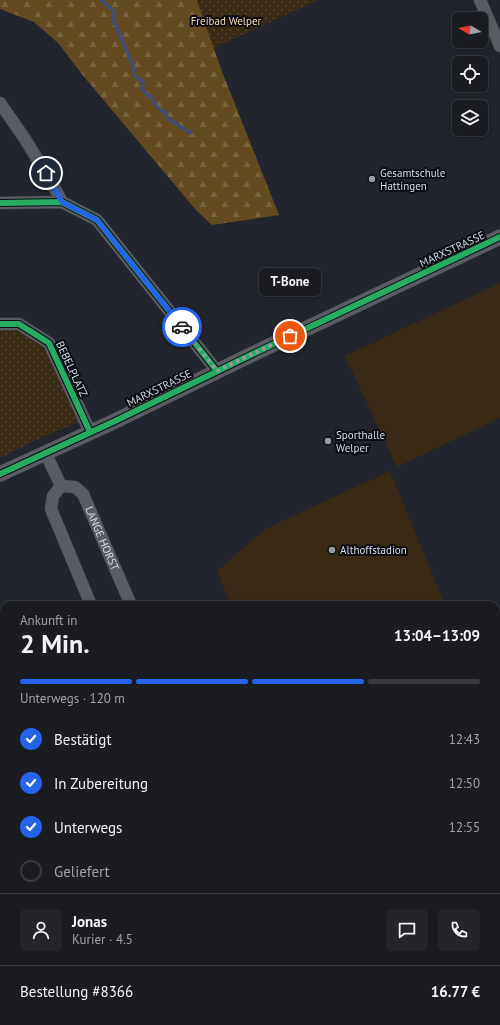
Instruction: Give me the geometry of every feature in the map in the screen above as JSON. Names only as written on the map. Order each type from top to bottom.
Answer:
[{"type":"street","points":[[480,0],[500,46]]},
{"type":"street","points":[[0,103],[25,139],[53,184],[62,202]]},
{"type":"street","points":[[0,203],[62,202],[97,220],[217,371]]},
{"type":"street","name":"MARXSTRASSE","points":[[1,472],[46,454],[500,237]]},
{"type":"street","name":"BEBELPLATZ","points":[[0,324],[19,324],[49,343],[90,432]]},
{"type":"street","points":[[46,454],[61,486],[53,496],[51,509],[89,601]]},
{"type":"street","name":"LANGE HORST","points":[[61,486],[75,487],[83,494],[129,601]]},
{"type":"green space","points":[[0,0],[197,0],[221,69],[279,215],[212,225],[196,210],[85,78],[58,43],[34,22],[0,9]]},
{"type":"green space","name":"Freibad Welper","points":[[197,0],[318,0],[214,48]]},
{"type":"green space","points":[[500,283],[500,418],[397,467],[345,356]]},
{"type":"green space","points":[[22,328],[47,347],[82,421],[38,439],[0,458],[0,329]]},
{"type":"green space","name":"Althoffstadion","points":[[390,471],[443,601],[229,601],[217,571],[265,529]]},
{"type":"waterway","points":[[101,0],[113,10],[114,22],[132,63],[135,76],[143,82],[142,89],[147,95],[151,96],[155,104],[166,113],[168,119],[191,133]]},
{"type":"cycle path","points":[[0,203],[62,202],[97,220],[217,371]]},
{"type":"cycle path","points":[[0,474],[113,422],[500,237]]},
{"type":"cycle path","points":[[0,324],[19,324],[49,343],[90,432]]},
{"type":"way so far","points":[[182,327],[217,371],[290,336]]},
{"type":"place","name":"Gesamtschule Hattingen","points":[[372,179]]},
{"type":"place","name":"T-Bone","points":[[290,336]]},
{"type":"place","name":"Sporthalle Welper","points":[[328,441]]},
{"type":"place","name":"Althoffstadion","points":[[332,550]]},
{"type":"route","points":[[46,173],[62,202],[97,220],[182,327]]}]
